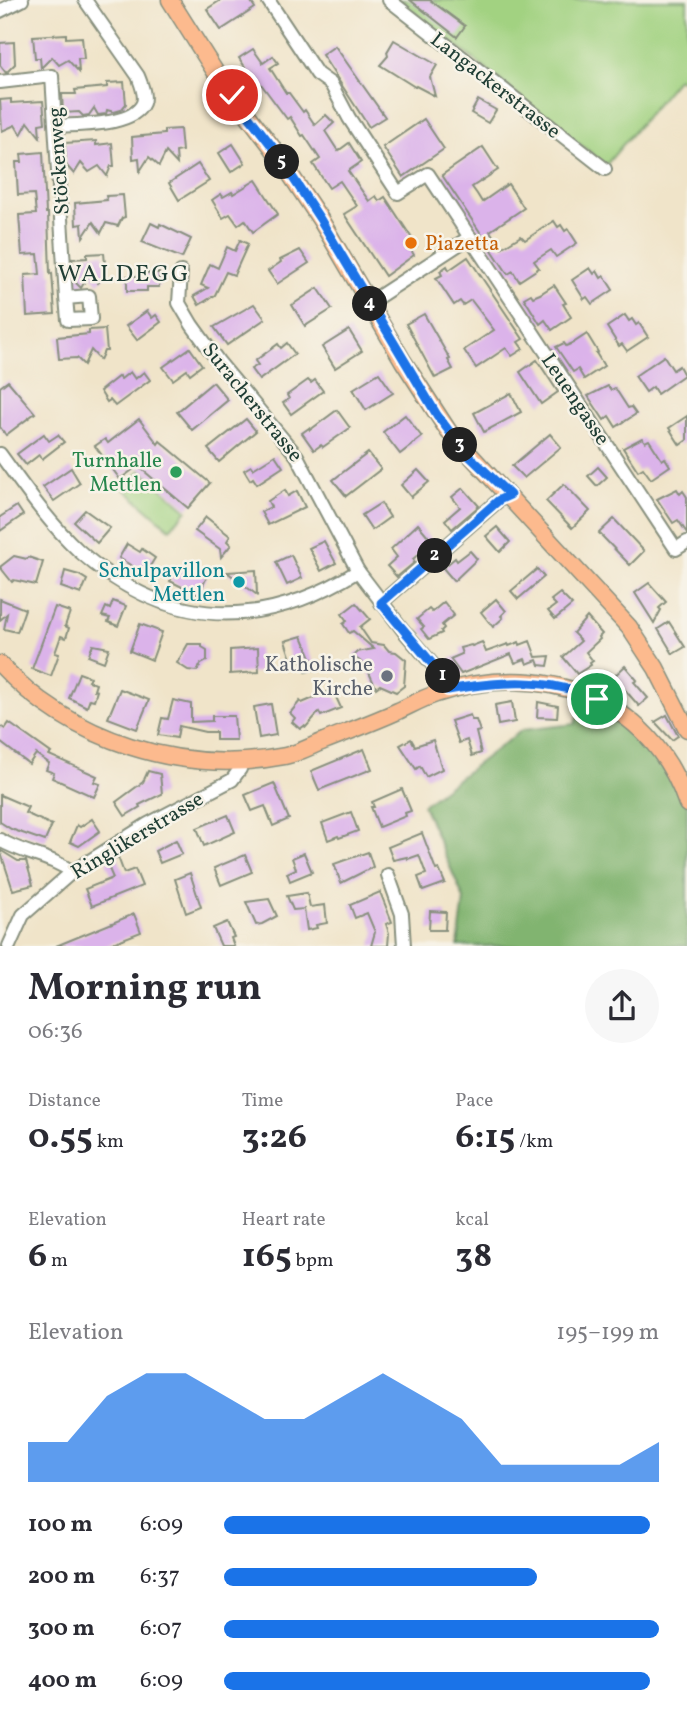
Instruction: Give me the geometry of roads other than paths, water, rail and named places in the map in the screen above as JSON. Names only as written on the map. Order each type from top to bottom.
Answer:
[{"type":"main road","points":[[170,0],[224,84],[320,219],[449,432],[629,627],[656,668],[687,729]]},
{"type":"main road","points":[[0,664],[48,706],[79,726],[111,741],[169,756],[212,761],[293,754],[448,690],[486,683],[533,682],[570,689],[597,699],[623,714],[655,745],[673,771],[687,804]]},
{"type":"street","points":[[0,11],[22,0]]},
{"type":"street","points":[[56,126],[122,120],[136,113],[144,102],[138,76],[85,0]]},
{"type":"street","name":"Leuengasse","points":[[268,0],[317,74],[331,85],[349,118],[398,193],[428,174],[676,549],[687,542]]},
{"type":"street","name":"Langackerstrasse","points":[[388,0],[605,169]]},
{"type":"street","name":"Stöckenweg","points":[[0,82],[52,76],[66,298]]},
{"type":"street","points":[[369,303],[470,237]]},
{"type":"street","name":"Suracherstrasse","points":[[181,272],[179,303],[218,361],[297,456],[358,571],[381,603],[445,679],[448,690]]},
{"type":"street","points":[[0,454],[47,516],[77,549],[120,581],[172,606],[202,613],[234,614],[265,610],[340,583],[358,571]]},
{"type":"street","points":[[381,603],[499,500],[510,495]]},
{"type":"street","name":"Ringlikerstrasse","points":[[9,946],[23,915],[72,872],[148,824],[232,780],[240,769],[242,760]]},
{"type":"street","points":[[0,840],[12,847],[61,863],[72,872]]},
{"type":"street","points":[[388,874],[402,914],[404,946]]},
{"type":"place","name":"Piazetta","points":[[411,243]]},
{"type":"place","name":"Turnhalle Mettlen","points":[[176,472]]},
{"type":"place","name":"Schulpavillon Mettlen","points":[[239,582]]},
{"type":"place","name":"Katholische Kirche","points":[[387,676]]},
{"type":"district","name":"WALDEGG","points":[[124,273]]}]
